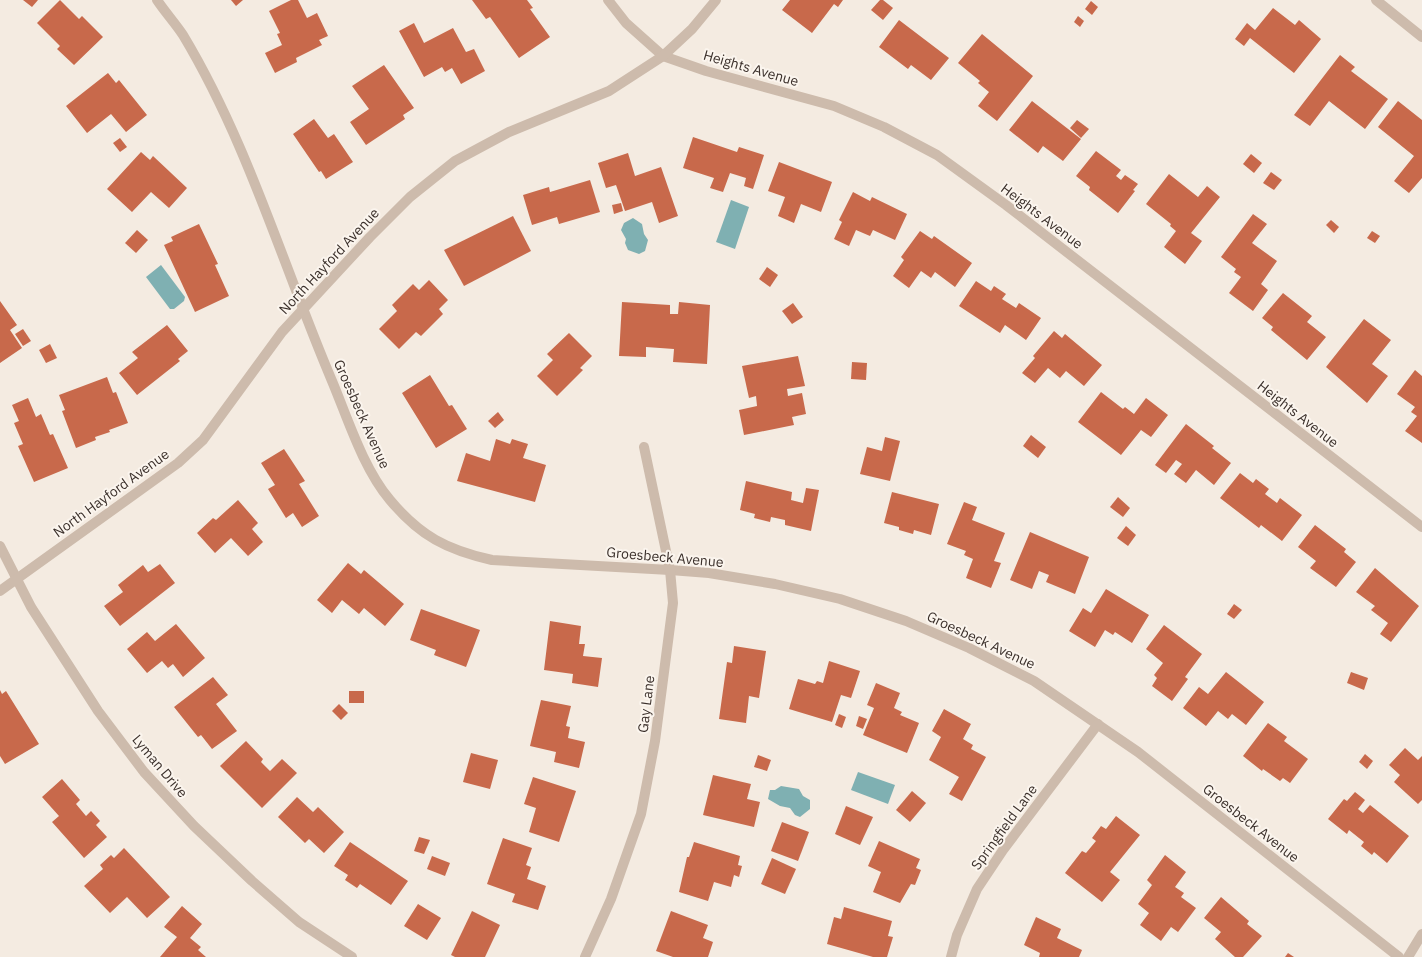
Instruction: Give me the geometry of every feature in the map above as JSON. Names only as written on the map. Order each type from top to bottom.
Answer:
[{"type":"street","name":"Groesbeck Avenue","points":[[157,0],[182,34],[219,100],[292,276],[315,342],[370,471],[394,504],[413,524],[440,544],[466,554],[492,560],[709,573],[775,584],[840,599],[906,621],[969,648],[1034,681],[1138,752],[1399,957]]},
{"type":"street","name":"Heights Avenue","points":[[608,0],[626,23],[664,56],[706,71],[834,106],[884,127],[937,155],[1006,205],[1422,527]]},
{"type":"street","name":"North Hayford Avenue","points":[[0,591],[178,463],[203,440],[263,357],[303,309],[370,237],[410,197],[455,161],[509,132],[609,91],[664,56],[692,29],[716,0]]},
{"type":"street","points":[[1376,0],[1422,37]]},
{"type":"street","name":"Gay Lane","points":[[585,957],[611,898],[641,814],[655,741],[673,603],[670,570],[644,447]]},
{"type":"street","name":"Lyman Drive","points":[[0,546],[31,607],[98,711],[144,772],[194,826],[252,881],[299,922],[352,957]]},
{"type":"street","name":"Springfield Lane","points":[[951,957],[957,935],[977,889],[1003,850],[1098,724]]},
{"type":"street","points":[[1408,957],[1422,934]]},
{"type":"water","points":[[731,200],[749,207],[735,249],[716,242]]},
{"type":"water","points":[[633,218],[642,224],[644,234],[648,240],[645,251],[639,254],[628,250],[625,243],[626,239],[621,230],[624,223]]},
{"type":"water","points":[[161,265],[185,297],[184,301],[174,309],[170,309],[146,277]]},
{"type":"water","points":[[858,772],[895,785],[888,804],[851,790]]},
{"type":"water","points":[[781,786],[799,789],[803,796],[810,800],[810,809],[800,817],[795,815],[790,808],[780,806],[768,799],[770,790],[775,790]]},
{"type":"building","points":[[23,0],[38,0],[32,7]]},
{"type":"building","points":[[60,0],[79,19],[82,16],[103,37],[74,65],[57,49],[60,46],[37,23]]},
{"type":"building","points":[[231,0],[243,0],[236,6]]},
{"type":"building","points":[[291,0],[298,0],[307,18],[317,13],[328,36],[319,40],[322,45],[296,58],[297,62],[275,73],[265,53],[282,45],[277,34],[280,33],[269,11]]},
{"type":"building","points":[[472,0],[527,0],[533,8],[530,9],[550,37],[519,58],[490,17],[486,19]]},
{"type":"building","points":[[790,0],[843,0],[838,7],[834,4],[812,33],[782,10]]},
{"type":"building","points":[[880,0],[883,0],[893,8],[883,20],[871,10]]},
{"type":"building","points":[[1091,1],[1098,7],[1092,15],[1085,9]]},
{"type":"building","points":[[1273,8],[1295,25],[1299,20],[1321,39],[1294,73],[1250,38],[1244,46],[1235,39],[1247,23],[1255,30]]},
{"type":"building","points":[[1078,16],[1084,21],[1080,27],[1074,22]]},
{"type":"building","points":[[899,20],[949,58],[931,80],[911,65],[908,69],[879,47]]},
{"type":"building","points":[[414,23],[424,43],[453,28],[466,52],[474,49],[485,71],[461,84],[452,68],[445,72],[442,67],[424,77],[399,31]]},
{"type":"building","points":[[982,34],[1033,76],[997,121],[978,106],[989,92],[978,83],[980,81],[958,63]]},
{"type":"building","points":[[1340,55],[1355,67],[1351,71],[1388,99],[1365,129],[1329,101],[1310,126],[1294,115]]},
{"type":"building","points":[[384,65],[414,108],[403,115],[405,119],[366,145],[350,122],[369,109],[352,86]]},
{"type":"building","points":[[108,73],[116,83],[119,80],[147,115],[126,132],[111,114],[87,133],[66,106]]},
{"type":"building","points":[[1032,101],[1081,139],[1063,161],[1043,146],[1038,153],[1009,130]]},
{"type":"building","points":[[1398,101],[1422,120],[1422,178],[1409,193],[1394,181],[1414,156],[1378,127]]},
{"type":"building","points":[[314,119],[328,138],[334,134],[353,162],[326,179],[321,171],[319,172],[293,134]]},
{"type":"building","points":[[1077,120],[1089,129],[1081,138],[1070,128]]},
{"type":"building","points":[[693,137],[737,152],[739,147],[764,155],[753,189],[744,186],[746,178],[730,173],[723,192],[710,188],[714,178],[683,168]]},
{"type":"building","points":[[120,138],[127,147],[120,152],[113,143]]},
{"type":"building","points":[[1096,151],[1121,170],[1116,176],[1121,180],[1125,175],[1138,184],[1133,190],[1135,191],[1118,213],[1089,190],[1090,187],[1076,176]]},
{"type":"building","points":[[141,152],[150,160],[153,156],[187,188],[169,208],[151,192],[132,212],[107,189]]},
{"type":"building","points":[[628,153],[635,176],[661,167],[678,216],[659,223],[652,202],[625,211],[616,185],[606,188],[598,163]]},
{"type":"building","points":[[1251,154],[1262,163],[1254,173],[1243,164]]},
{"type":"building","points":[[779,162],[832,182],[821,212],[801,204],[794,223],[778,216],[785,197],[768,191]]},
{"type":"building","points":[[1271,172],[1282,180],[1274,190],[1263,183]]},
{"type":"building","points":[[1169,174],[1198,197],[1207,186],[1220,197],[1191,233],[1202,241],[1185,264],[1164,247],[1176,231],[1170,226],[1171,224],[1146,204]]},
{"type":"building","points":[[590,180],[600,212],[559,224],[557,217],[532,225],[523,195],[549,187],[550,192]]},
{"type":"building","points":[[853,192],[870,201],[872,197],[907,214],[895,240],[873,230],[870,236],[856,230],[849,246],[834,239],[842,222],[839,220]]},
{"type":"building","points":[[621,203],[623,211],[614,214],[612,205]]},
{"type":"building","points":[[1253,214],[1267,224],[1252,243],[1277,261],[1261,284],[1268,290],[1253,311],[1229,293],[1241,277],[1234,272],[1236,269],[1221,257]]},
{"type":"building","points":[[513,216],[531,251],[464,286],[444,250]]},
{"type":"building","points":[[1331,220],[1339,227],[1334,233],[1326,225]]},
{"type":"building","points":[[199,224],[218,264],[215,265],[229,296],[195,312],[164,245],[173,241],[171,237]]},
{"type":"building","points":[[137,230],[148,240],[136,253],[125,243]]},
{"type":"building","points":[[920,231],[932,239],[934,236],[972,263],[955,287],[935,272],[931,278],[921,271],[909,288],[893,276],[904,260],[901,257]]},
{"type":"building","points":[[1372,231],[1380,236],[1375,243],[1367,238]]},
{"type":"building","points":[[767,267],[778,275],[770,287],[759,279]]},
{"type":"building","points":[[429,280],[448,300],[439,309],[443,314],[421,336],[416,332],[399,349],[379,329],[397,311],[392,305],[413,284],[419,290]]},
{"type":"building","points":[[976,281],[991,291],[994,286],[1006,294],[1002,299],[1016,308],[1019,303],[1041,318],[1026,340],[1005,325],[1000,333],[959,306]]},
{"type":"building","points":[[1283,293],[1312,316],[1307,322],[1326,337],[1307,360],[1271,330],[1273,327],[1262,318]]},
{"type":"building","points":[[0,301],[17,325],[10,330],[22,348],[0,363]]},
{"type":"building","points":[[622,302],[670,305],[670,314],[678,314],[679,302],[710,305],[707,364],[673,362],[674,349],[646,347],[646,357],[619,356]]},
{"type":"building","points":[[793,303],[803,317],[792,324],[782,311]]},
{"type":"building","points":[[1364,319],[1391,340],[1372,364],[1388,376],[1367,403],[1326,367]]},
{"type":"building","points":[[167,325],[188,351],[178,359],[180,361],[137,395],[119,373],[138,358],[132,352]]},
{"type":"building","points":[[23,329],[31,341],[23,346],[15,334]]},
{"type":"building","points":[[1054,331],[1062,338],[1065,334],[1102,365],[1084,386],[1066,371],[1060,378],[1048,368],[1035,383],[1022,373],[1035,358],[1033,356]]},
{"type":"building","points":[[569,333],[592,356],[580,368],[583,370],[557,396],[537,376],[553,360],[547,354]]},
{"type":"building","points":[[50,344],[57,358],[46,363],[39,350]]},
{"type":"building","points":[[798,356],[805,386],[787,389],[788,396],[802,393],[806,414],[792,417],[794,425],[744,435],[739,410],[757,406],[756,396],[749,398],[742,366]]},
{"type":"building","points":[[852,362],[867,363],[866,380],[851,379]]},
{"type":"building","points":[[1415,370],[1422,376],[1422,443],[1405,431],[1417,416],[1411,412],[1415,407],[1397,394]]},
{"type":"building","points":[[430,375],[449,406],[452,405],[467,429],[436,448],[402,393]]},
{"type":"building","points":[[107,377],[113,393],[116,392],[128,423],[109,430],[110,432],[95,437],[96,440],[76,448],[62,411],[65,410],[59,395]]},
{"type":"building","points":[[1101,392],[1123,409],[1125,407],[1134,414],[1146,398],[1168,415],[1151,437],[1141,430],[1121,455],[1078,422]]},
{"type":"building","points":[[28,398],[36,417],[41,414],[50,435],[53,434],[68,468],[34,482],[18,446],[23,444],[14,423],[19,421],[12,405]]},
{"type":"building","points":[[498,412],[504,420],[495,428],[488,421]]},
{"type":"building","points":[[1186,424],[1214,446],[1212,448],[1231,463],[1214,485],[1196,470],[1186,483],[1174,474],[1182,464],[1176,460],[1166,473],[1155,465]]},
{"type":"building","points":[[1031,435],[1046,447],[1038,458],[1023,446]]},
{"type":"building","points":[[885,437],[900,441],[890,481],[860,474],[867,447],[882,451]]},
{"type":"building","points":[[496,439],[510,444],[512,439],[528,444],[523,458],[546,465],[535,502],[457,481],[466,453],[490,461]]},
{"type":"building","points":[[284,449],[305,481],[299,484],[319,516],[302,527],[293,513],[286,518],[268,489],[275,485],[261,463]]},
{"type":"building","points":[[1240,473],[1253,483],[1256,479],[1269,489],[1265,494],[1277,503],[1280,498],[1302,515],[1282,541],[1261,525],[1259,528],[1220,498]]},
{"type":"building","points":[[746,481],[792,492],[791,500],[803,503],[806,488],[819,490],[811,531],[785,525],[785,520],[771,517],[770,522],[754,518],[755,514],[740,510]]},
{"type":"building","points":[[892,492],[939,504],[931,535],[914,530],[913,534],[899,530],[899,527],[884,523]]},
{"type":"building","points":[[1118,497],[1130,508],[1123,517],[1110,507]]},
{"type":"building","points":[[238,500],[258,523],[252,529],[263,542],[248,556],[231,538],[215,553],[197,533],[213,518],[216,520]]},
{"type":"building","points":[[964,502],[977,507],[972,520],[1005,533],[994,561],[1001,563],[991,588],[966,578],[973,559],[964,555],[966,551],[947,544]]},
{"type":"building","points":[[1315,525],[1346,549],[1344,552],[1356,562],[1336,587],[1310,568],[1316,561],[1298,547]]},
{"type":"building","points":[[1126,526],[1136,535],[1128,546],[1117,538]]},
{"type":"building","points":[[1030,532],[1089,557],[1075,594],[1046,582],[1049,575],[1039,571],[1032,589],[1010,580]]},
{"type":"building","points":[[348,563],[361,574],[364,570],[404,604],[385,626],[364,608],[359,614],[342,600],[332,613],[317,600]]},
{"type":"building","points":[[160,564],[175,583],[120,626],[104,606],[123,592],[118,585],[143,565],[148,572]]},
{"type":"building","points":[[1375,568],[1419,606],[1391,642],[1380,634],[1388,623],[1371,610],[1375,606],[1356,592]]},
{"type":"building","points":[[1106,589],[1149,615],[1132,643],[1115,632],[1113,635],[1105,630],[1095,647],[1069,631],[1083,608],[1091,613]]},
{"type":"building","points":[[1234,604],[1242,610],[1234,619],[1227,614]]},
{"type":"building","points":[[421,609],[480,630],[466,667],[434,655],[436,650],[410,640]]},
{"type":"building","points":[[550,621],[581,626],[579,644],[585,644],[583,656],[602,658],[598,687],[572,683],[573,674],[544,670]]},
{"type":"building","points":[[176,624],[205,658],[183,677],[173,664],[168,668],[162,661],[147,673],[127,649],[147,632],[155,641]]},
{"type":"building","points":[[1164,625],[1202,654],[1185,677],[1188,679],[1172,701],[1152,686],[1157,678],[1154,675],[1163,663],[1146,649]]},
{"type":"building","points":[[734,646],[766,651],[759,698],[749,696],[746,723],[719,719],[727,662],[732,663]]},
{"type":"building","points":[[829,661],[860,671],[851,698],[841,695],[832,722],[789,709],[798,679],[815,684],[817,681],[823,683]]},
{"type":"building","points":[[1226,672],[1264,702],[1246,725],[1232,714],[1228,719],[1218,711],[1206,726],[1183,708],[1199,687],[1208,694]]},
{"type":"building","points":[[1351,672],[1368,678],[1364,690],[1347,683]]},
{"type":"building","points":[[213,677],[228,695],[216,704],[237,731],[212,749],[201,735],[198,737],[174,707]]},
{"type":"building","points":[[876,683],[900,693],[894,708],[902,712],[900,715],[919,723],[907,753],[863,735],[874,708],[867,705]]},
{"type":"building","points":[[0,690],[2,694],[6,691],[39,744],[5,764],[0,756]]},
{"type":"building","points":[[349,691],[364,691],[364,703],[349,703]]},
{"type":"building","points":[[541,700],[571,706],[566,726],[570,727],[568,738],[585,742],[579,768],[554,762],[556,752],[530,746]]},
{"type":"building","points":[[339,704],[348,713],[341,720],[332,711]]},
{"type":"building","points":[[944,709],[971,724],[963,739],[973,745],[971,749],[986,757],[962,801],[949,794],[959,777],[929,760],[941,737],[932,731]]},
{"type":"building","points":[[839,714],[846,717],[842,728],[835,725]]},
{"type":"building","points":[[859,716],[867,719],[863,729],[856,726]]},
{"type":"building","points":[[1268,723],[1287,737],[1284,741],[1308,759],[1290,783],[1283,778],[1280,781],[1263,769],[1262,771],[1243,756]]},
{"type":"building","points":[[246,741],[263,759],[261,762],[270,771],[282,759],[297,773],[262,808],[220,766]]},
{"type":"building","points":[[1405,748],[1418,760],[1422,756],[1422,800],[1418,804],[1394,782],[1400,775],[1389,765]]},
{"type":"building","points":[[471,753],[498,760],[490,789],[463,782]]},
{"type":"building","points":[[1365,754],[1373,761],[1367,769],[1359,762]]},
{"type":"building","points":[[758,755],[771,760],[767,771],[754,767]]},
{"type":"building","points":[[713,775],[751,784],[747,799],[760,802],[754,827],[703,815]]},
{"type":"building","points":[[533,777],[576,791],[559,842],[529,832],[536,808],[524,804]]},
{"type":"building","points":[[62,779],[80,800],[76,804],[86,816],[91,811],[100,821],[96,825],[107,837],[84,858],[52,822],[59,816],[42,797]]},
{"type":"building","points":[[912,791],[926,803],[910,822],[896,810]]},
{"type":"building","points":[[1355,792],[1365,800],[1358,809],[1363,813],[1370,805],[1409,836],[1387,863],[1374,852],[1372,855],[1361,846],[1364,842],[1349,830],[1347,834],[1328,819],[1344,799],[1347,801]]},
{"type":"building","points":[[297,797],[313,812],[318,807],[344,832],[324,853],[309,839],[305,843],[278,817]]},
{"type":"building","points":[[846,806],[873,817],[860,845],[835,834]]},
{"type":"building","points":[[1116,816],[1140,835],[1110,872],[1120,880],[1102,902],[1065,873],[1082,851],[1086,853],[1096,841],[1092,838],[1101,826],[1106,829]]},
{"type":"building","points":[[782,822],[809,832],[798,861],[771,851]]},
{"type":"building","points":[[419,837],[430,840],[424,854],[414,851]]},
{"type":"building","points":[[503,838],[532,848],[526,865],[531,867],[527,879],[546,886],[538,910],[512,902],[515,894],[487,884]]},
{"type":"building","points":[[879,841],[920,859],[916,868],[921,870],[915,885],[911,884],[900,903],[873,892],[881,872],[868,866]]},
{"type":"building","points":[[350,842],[408,881],[391,905],[360,884],[357,888],[345,880],[348,875],[334,866]]},
{"type":"building","points":[[694,842],[740,856],[738,865],[742,866],[739,877],[734,875],[731,887],[714,882],[708,901],[679,892],[687,857],[689,857]]},
{"type":"building","points":[[124,848],[170,897],[147,918],[127,897],[110,913],[84,886],[103,869],[100,865],[111,855],[114,858]]},
{"type":"building","points":[[1165,855],[1186,872],[1175,887],[1184,893],[1181,897],[1196,908],[1178,932],[1171,927],[1161,941],[1140,925],[1149,913],[1138,904],[1152,885],[1147,880]]},
{"type":"building","points":[[432,856],[450,863],[445,876],[427,869]]},
{"type":"building","points":[[772,858],[796,869],[785,894],[761,884]]},
{"type":"building","points":[[1221,897],[1249,921],[1247,924],[1262,936],[1243,957],[1235,957],[1215,939],[1221,932],[1204,918]]},
{"type":"building","points":[[418,904],[441,918],[427,940],[404,926]]},
{"type":"building","points":[[182,906],[202,924],[190,938],[201,947],[198,950],[206,957],[160,957],[177,937],[164,927]]},
{"type":"building","points":[[844,907],[892,921],[888,936],[893,937],[887,957],[873,957],[827,944],[834,917],[841,919]]},
{"type":"building","points":[[472,911],[500,925],[485,957],[455,957],[451,955]]},
{"type":"building","points":[[671,911],[708,925],[703,938],[713,942],[708,957],[673,957],[656,951]]},
{"type":"building","points":[[1036,917],[1061,929],[1057,938],[1082,950],[1079,957],[1039,957],[1040,953],[1024,945]]},
{"type":"building","points":[[1288,953],[1294,957],[1285,957]]}]
